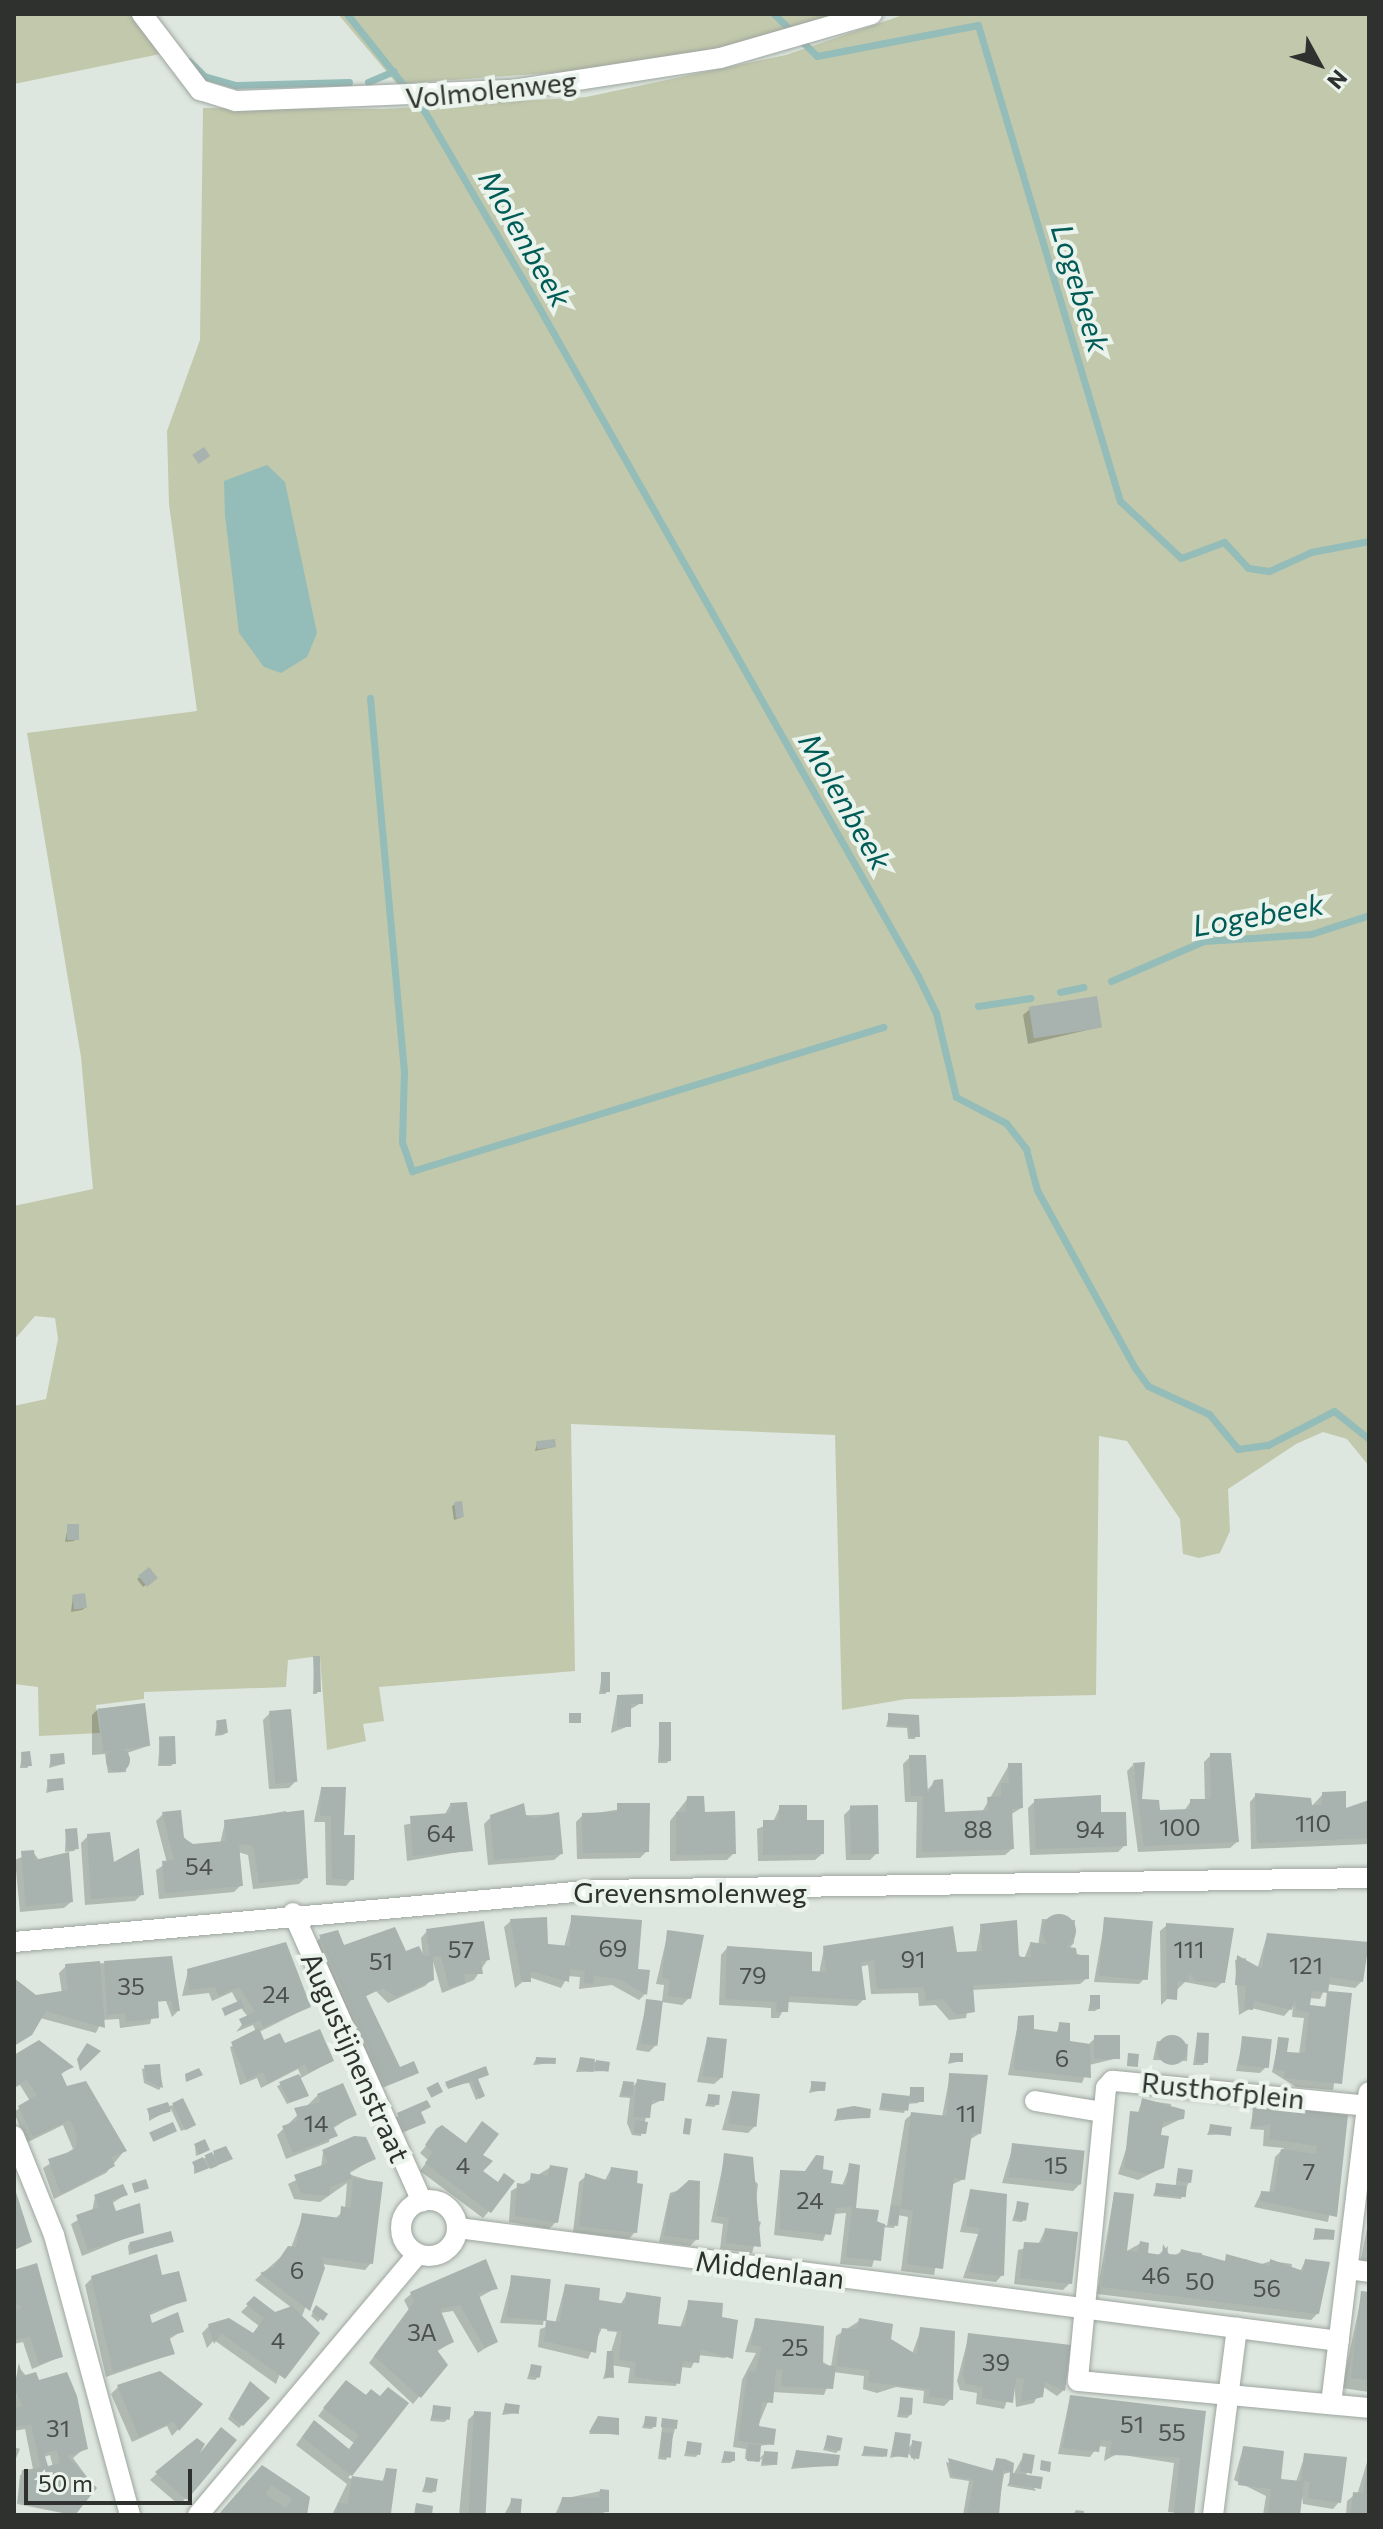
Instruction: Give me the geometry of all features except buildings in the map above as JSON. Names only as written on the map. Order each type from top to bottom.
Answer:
[{"type":"street","name":"Volmolenweg","points":[[142,14],[179,69],[220,98],[396,100],[431,98],[720,58],[872,14]]},
{"type":"street","name":"Grevensmolenweg","points":[[14,1942],[293,1913],[597,1890],[1369,1878]]},
{"type":"street","name":"Augustijnenstraat","points":[[293,1913],[422,2201]]},
{"type":"street","name":"Rusthofplein","points":[[1082,2309],[1106,2088],[1123,2078],[1368,2102]]},
{"type":"street","name":"Rusthofplein","points":[[1035,2101],[1103,2112]]},
{"type":"street","points":[[1331,2404],[1368,2102]]},
{"type":"street","points":[[14,2136],[54,2235],[130,2515]]},
{"type":"street","points":[[198,2515],[418,2254],[445,2252],[458,2228],[448,2207],[422,2201],[401,2225],[418,2254]]},
{"type":"street","name":"Middenlaan","points":[[458,2228],[1339,2341]]},
{"type":"street","points":[[1348,2269],[1369,2272]]},
{"type":"street","points":[[1082,2309],[1078,2381],[1369,2408]]},
{"type":"street","points":[[1213,2515],[1237,2328]]},
{"type":"green space","points":[[14,14],[132,14],[160,54],[14,84]]},
{"type":"green space","points":[[338,14],[847,14],[801,32],[644,66],[397,84]]},
{"type":"green space","points":[[906,14],[1369,14],[1369,1466],[1347,1439],[1323,1432],[1296,1444],[1228,1489],[1230,1531],[1220,1553],[1199,1558],[1183,1554],[1180,1519],[1127,1441],[1099,1436],[1096,1695],[906,1699],[842,1710],[835,1435],[571,1424],[575,1671],[379,1687],[384,1721],[363,1724],[366,1741],[327,1750],[320,1656],[288,1660],[286,1687],[144,1692],[144,1699],[96,1705],[100,1733],[39,1736],[38,1687],[14,1684],[14,1406],[46,1399],[58,1339],[55,1318],[35,1316],[14,1340],[14,1206],[93,1189],[81,1057],[27,733],[197,711],[169,504],[167,431],[200,340],[203,108],[384,109],[586,97],[786,55]]},
{"type":"water","points":[[267,465],[285,482],[317,633],[307,657],[281,673],[264,667],[239,633],[225,515],[224,481]]},
{"type":"waterway","name":"Molenbeek","points":[[347,14],[425,112],[529,290],[918,976],[936,1013],[956,1097],[1006,1123],[1026,1149],[1037,1190],[1135,1368],[1148,1386],[1209,1414],[1238,1449],[1268,1445],[1334,1411],[1369,1439]]},
{"type":"waterway","name":"Logebeek","points":[[774,14],[817,56],[978,25],[1120,501],[1181,558],[1224,542],[1248,568],[1269,571],[1311,552],[1369,541]]},
{"type":"waterway","points":[[189,61],[204,76],[236,85],[349,82]]},
{"type":"waterway","points":[[368,82],[394,71]]},
{"type":"waterway","points":[[370,698],[404,1070],[402,1142],[412,1171],[883,1027]]},
{"type":"waterway","name":"Logebeek","points":[[1111,981],[1204,941],[1311,934],[1369,915]]},
{"type":"waterway","name":"Logebeek","points":[[1060,992],[1083,987]]},
{"type":"waterway","name":"Logebeek","points":[[978,1006],[1030,998]]}]
